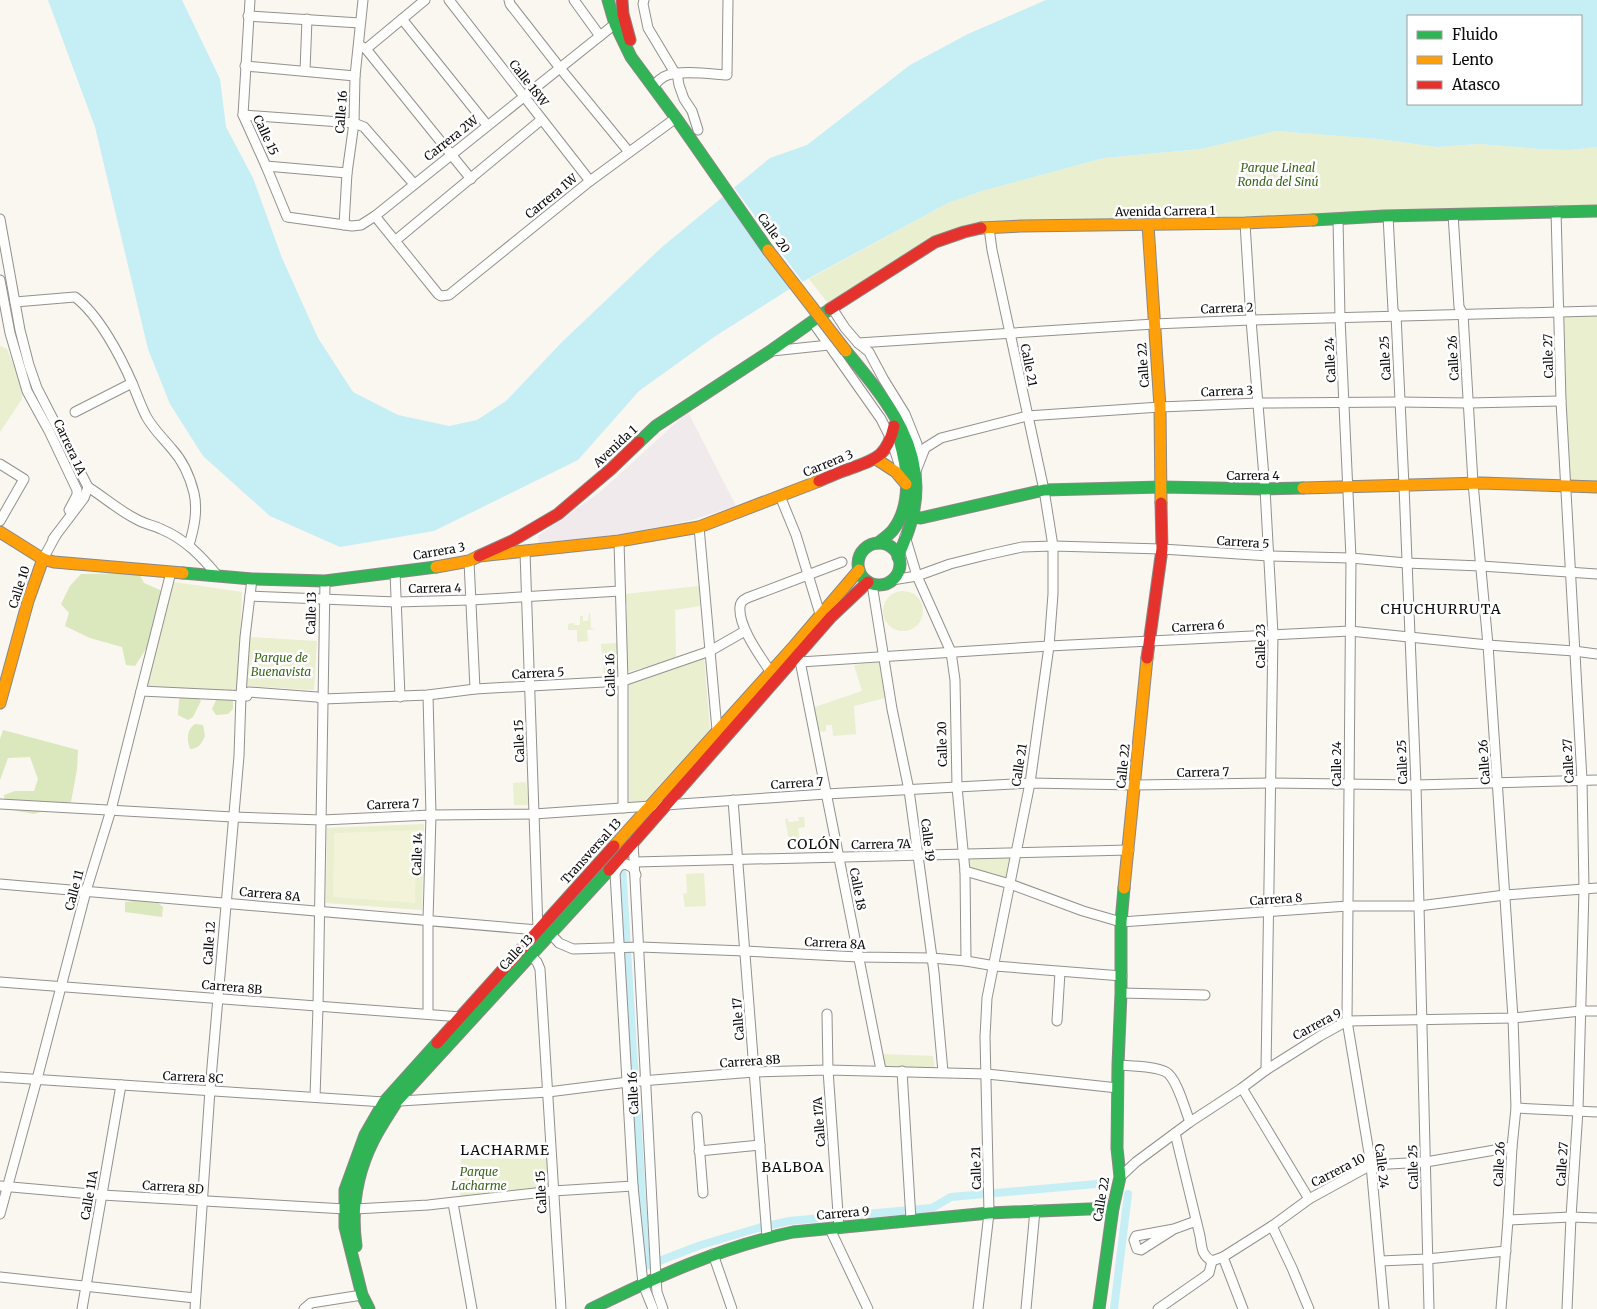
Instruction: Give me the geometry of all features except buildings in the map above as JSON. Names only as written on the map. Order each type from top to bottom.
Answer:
[{"type":"street","name":"Calle 15","points":[[250,0],[243,115],[287,217]]},
{"type":"street","name":"Calle 16","points":[[344,225],[347,173],[354,123],[356,76],[362,46],[360,23],[363,0]]},
{"type":"street","points":[[426,0],[362,46],[471,179]]},
{"type":"street","name":"Calle 18W","points":[[449,0],[590,181]]},
{"type":"street","points":[[509,0],[510,4],[560,68],[629,152]]},
{"type":"street","points":[[574,0],[600,36]]},
{"type":"street","name":"Calle 20","points":[[608,0],[615,24],[631,57],[768,250],[878,390]]},
{"type":"street","name":"Calle 20","points":[[622,0],[624,21],[631,44],[636,58],[653,87]]},
{"type":"street","points":[[644,0],[643,4],[648,28],[676,73],[684,99],[692,111],[698,130]]},
{"type":"street","points":[[653,87],[666,75],[676,73],[727,75],[728,0]]},
{"type":"street","points":[[248,16],[360,23]]},
{"type":"street","points":[[305,71],[307,19]]},
{"type":"street","points":[[402,19],[487,125]]},
{"type":"street","name":"Carrera 2W","points":[[287,217],[352,226],[361,225],[375,216],[450,154],[615,24]]},
{"type":"street","points":[[245,66],[356,76]]},
{"type":"street","points":[[243,115],[354,123],[364,127],[414,184]]},
{"type":"street","name":"Carrera 1W","points":[[396,240],[438,294],[445,296],[452,293],[590,181],[676,118]]},
{"type":"street","points":[[375,216],[396,240],[541,120]]},
{"type":"street","points":[[266,166],[347,173]]},
{"type":"street","name":"Avenida Carrera 1","points":[[769,352],[812,320],[905,260],[935,242],[964,232],[1021,226],[1245,223],[1388,216],[1597,210]]},
{"type":"street","name":"Calle 27","points":[[1556,211],[1561,401],[1582,780],[1584,889],[1578,1110],[1567,1309]]},
{"type":"street","name":"Calle 26","points":[[1453,214],[1459,307],[1463,314],[1473,483],[1488,645],[1513,1018],[1516,1108],[1500,1309]]},
{"type":"street","name":"Calle 25","points":[[1388,216],[1393,310],[1396,315],[1416,785],[1429,1309]]},
{"type":"street","name":"Calle 24","points":[[1338,218],[1340,318],[1350,558],[1347,1021],[1371,1165],[1384,1309]]},
{"type":"street","name":"Carrera 1A","points":[[0,219],[25,350],[37,388],[88,486],[117,508],[137,520],[162,529],[189,545],[217,575]]},
{"type":"street","name":"Calle 23","points":[[1245,223],[1274,634],[1266,1070]]},
{"type":"street","name":"Calle 22","points":[[1099,1309],[1113,1208],[1120,1178],[1117,1148],[1122,922],[1149,642],[1162,549],[1160,407],[1148,225]]},
{"type":"street","name":"Calle 21","points":[[978,1309],[990,1187],[985,1037],[988,998],[1030,783],[1049,646],[1053,594],[1053,546],[1044,490],[992,250],[989,228]]},
{"type":"street","name":"Carrera 1A","points":[[0,280],[10,333],[28,391],[49,430],[77,490],[77,495],[53,539]]},
{"type":"street","points":[[15,302],[75,297],[86,305],[117,352],[153,427],[173,450],[185,468],[194,493],[196,513],[189,545]]},
{"type":"street","points":[[832,308],[845,328],[869,352],[905,414],[917,444],[919,458],[916,472],[913,517],[898,557],[899,569],[892,580],[882,585],[870,583],[862,577],[858,570],[858,557],[872,544],[878,543],[890,547],[898,557]]},
{"type":"street","name":"Carrera 2","points":[[858,343],[1154,324],[1396,315],[1597,311]]},
{"type":"street","points":[[812,320],[877,413],[891,439],[906,484]]},
{"type":"street","points":[[826,340],[824,332],[831,325],[836,324],[845,328]]},
{"type":"street","points":[[0,333],[10,333]]},
{"type":"street","points":[[769,352],[826,340]]},
{"type":"street","name":"Avenida 1","points":[[474,559],[512,542],[558,514],[612,469],[656,426],[769,352]]},
{"type":"street","points":[[75,412],[132,383]]},
{"type":"street","points":[[878,390],[900,421],[912,452],[916,472]]},
{"type":"street","points":[[878,390],[894,426],[905,461],[906,484],[898,522],[892,532],[878,543]]},
{"type":"street","name":"Carrera 3","points":[[916,472],[925,448],[940,438],[1027,416],[1160,407],[1259,403],[1561,401]]},
{"type":"street","points":[[894,426],[887,447],[876,459],[896,472],[906,484]]},
{"type":"street","name":"Carrera 3","points":[[0,532],[43,559],[54,562],[252,579],[325,581],[426,568],[525,552],[619,541],[699,527],[876,459]]},
{"type":"street","points":[[0,464],[24,479],[0,521]]},
{"type":"street","name":"Carrera 4","points":[[913,517],[921,518],[1044,490],[1162,488],[1265,490],[1473,483],[1597,487]]},
{"type":"street","name":"Carrera 1A","points":[[53,539],[84,498],[88,486]]},
{"type":"street","points":[[780,496],[796,535],[820,614]]},
{"type":"street","points":[[699,527],[717,730]]},
{"type":"street","points":[[531,529],[528,536],[529,542],[533,548],[540,550]]},
{"type":"street","name":"Calle 20","points":[[905,536],[917,576],[951,652],[955,680],[957,787],[965,870],[966,961]]},
{"type":"street","name":"Calle 10","points":[[0,702],[28,601],[43,559],[53,539]]},
{"type":"street","name":"Calle 16","points":[[619,541],[623,681],[623,808]]},
{"type":"street","name":"Carrera 5","points":[[892,580],[917,576],[950,564],[1022,547],[1053,546],[1350,558],[1597,574]]},
{"type":"street","name":"Calle 15","points":[[525,552],[538,930]]},
{"type":"street","points":[[474,559],[471,600],[475,690]]},
{"type":"street","points":[[770,672],[745,631],[740,608],[743,600],[842,562]]},
{"type":"street","name":"Transversal 13","points":[[356,1158],[365,1135],[384,1102],[812,626],[858,570]]},
{"type":"street","name":"Calle 11","points":[[0,1214],[4,1186],[37,1079],[86,891],[110,810],[171,572]]},
{"type":"street","points":[[395,572],[400,696]]},
{"type":"street","name":"Calle 12","points":[[195,1309],[210,1090],[239,756],[241,695],[252,579]]},
{"type":"street","name":"Calle 13","points":[[315,1097],[322,820],[325,581]]},
{"type":"street","points":[[800,658],[831,617],[870,583]]},
{"type":"street","name":"Calle 19","points":[[870,583],[892,709],[909,790],[932,958],[944,1072]]},
{"type":"street","name":"Carrera 4","points":[[250,596],[396,602],[471,600],[620,591]]},
{"type":"street","name":"Carrera 6","points":[[800,658],[883,657],[1350,630],[1488,645],[1597,654]]},
{"type":"street","name":"Carrera 5","points":[[141,691],[241,695],[249,692],[317,696],[323,699],[428,695],[530,686],[623,681],[710,651],[745,631]]},
{"type":"street","name":"Calle 13","points":[[369,1309],[362,1295],[345,1227],[367,1155],[376,1135],[397,1102],[800,658]]},
{"type":"street","name":"Calle 18","points":[[800,658],[880,1070]]},
{"type":"street","name":"Calle 14","points":[[428,695],[431,815],[428,1014]]},
{"type":"street","name":"Carrera 7","points":[[0,804],[233,818],[322,820],[431,815],[534,814],[826,794],[1030,783],[1416,785],[1597,780]]},
{"type":"street","name":"Calle 17","points":[[733,800],[767,1233]]},
{"type":"street","name":"Calle 16","points":[[634,841],[626,864],[616,869],[616,878],[628,948],[636,1082],[655,1248],[658,1292],[663,1309]]},
{"type":"street","name":"Carrera 7A","points":[[626,864],[738,859],[1129,850]]},
{"type":"street","name":"Calle 16","points":[[626,864],[636,874],[628,948],[636,1082],[633,1186],[643,1284],[652,1309]]},
{"type":"street","name":"Carrera 8","points":[[965,870],[1010,884],[1083,911],[1122,922],[1348,906],[1419,906],[1597,888]]},
{"type":"street","points":[[599,881],[616,878]]},
{"type":"street","name":"Carrera 8A","points":[[0,884],[538,930]]},
{"type":"street","name":"Carrera 8A","points":[[551,934],[559,943],[573,949],[628,948],[932,958],[994,966],[1122,976]]},
{"type":"street","name":"Calle 15","points":[[531,956],[537,962],[540,969],[561,1309]]},
{"type":"street","points":[[1057,1021],[1060,972]]},
{"type":"street","name":"Carrera 8B","points":[[0,982],[461,1017]]},
{"type":"street","points":[[1121,994],[1205,995]]},
{"type":"street","name":"Carrera 9","points":[[1120,1178],[1136,1162],[1190,1122],[1266,1070],[1347,1021],[1513,1018],[1597,1011]]},
{"type":"street","name":"Calle 17A","points":[[827,1014],[828,1070],[837,1223],[868,1309]]},
{"type":"street","points":[[1118,1065],[1158,1069],[1167,1072],[1174,1081],[1190,1122]]},
{"type":"street","name":"Carrera 8B","points":[[384,1102],[548,1092],[754,1072],[828,1070],[987,1074],[1118,1088]]},
{"type":"street","points":[[902,1071],[911,1215]]},
{"type":"street","name":"Carrera 8C","points":[[0,1077],[384,1102]]},
{"type":"street","name":"Calle 11A","points":[[82,1309],[121,1085]]},
{"type":"street","points":[[1242,1088],[1309,1199]]},
{"type":"street","points":[[1516,1108],[1597,1112]]},
{"type":"street","points":[[697,1116],[703,1193]]},
{"type":"street","points":[[1158,1309],[1210,1272],[1212,1261],[1206,1258],[1202,1252],[1175,1133]]},
{"type":"street","points":[[699,1151],[760,1145]]},
{"type":"street","name":"Carrera 10","points":[[1212,1261],[1223,1257],[1272,1226],[1309,1199],[1371,1165],[1426,1162],[1512,1147]]},
{"type":"street","name":"Calle 13","points":[[356,1158],[345,1190],[359,1261],[378,1309]]},
{"type":"street","name":"Carrera 8D","points":[[4,1186],[202,1202],[350,1209],[453,1203],[553,1191],[633,1186]]},
{"type":"street","points":[[453,1203],[472,1309]]},
{"type":"street","name":"Carrera 9","points":[[591,1309],[643,1284],[656,1273],[767,1233],[794,1232],[837,1223],[989,1207],[1035,1210],[1113,1208]]},
{"type":"street","points":[[1026,1309],[1035,1210]]},
{"type":"street","points":[[1508,1220],[1571,1217],[1597,1218]]},
{"type":"street","points":[[1174,1229],[1196,1221]]},
{"type":"street","points":[[1272,1226],[1309,1309]]},
{"type":"street","points":[[1380,1261],[1427,1259],[1506,1251]]},
{"type":"street","points":[[713,1254],[732,1309]]},
{"type":"street","points":[[1223,1257],[1243,1309]]},
{"type":"street","points":[[0,1277],[195,1298]]},
{"type":"street","points":[[304,1309],[311,1303],[362,1295]]},
{"type":"shaded area","points":[[688,412],[736,506],[692,520],[637,532],[539,544],[538,536],[600,492]]},
{"type":"green space","name":"Parque Lineal Ronda del Sinú","points":[[1276,131],[1378,139],[1437,147],[1479,144],[1568,150],[1597,147],[1597,205],[971,226],[831,307],[809,279],[948,203],[982,191],[1104,158],[1201,149]]},
{"type":"green space","points":[[1597,313],[1597,485],[1569,484],[1564,315]]},
{"type":"green space","points":[[0,346],[7,349],[21,384],[22,399],[0,432]]},
{"type":"green space","points":[[139,573],[144,583],[162,591],[151,641],[135,666],[126,665],[122,647],[90,638],[65,626],[69,613],[61,604],[70,586],[81,574]]},
{"type":"green space","points":[[174,582],[242,592],[238,692],[145,687]]},
{"type":"green space","points":[[699,586],[700,606],[675,610],[676,659],[627,672],[627,606],[625,594]]},
{"type":"green space","points":[[907,591],[914,594],[920,600],[923,611],[922,619],[914,628],[907,631],[899,631],[892,628],[884,619],[883,607],[886,600],[895,592]]},
{"type":"green space","points":[[589,613],[591,628],[596,629],[587,630],[588,641],[577,642],[577,630],[568,630],[568,624],[580,625],[580,616],[583,616],[583,621],[588,621]]},
{"type":"green space","name":"Parque de Buenavista","points":[[248,637],[317,641],[314,690],[245,686]]},
{"type":"green space","points":[[617,643],[618,673],[604,676],[601,644]]},
{"type":"green space","points":[[704,657],[710,729],[644,802],[629,803],[629,682]]},
{"type":"green space","points":[[880,662],[885,698],[854,706],[856,734],[833,736],[832,725],[826,725],[826,731],[822,732],[818,729],[812,708],[862,691],[854,665]]},
{"type":"green space","points":[[182,695],[198,697],[201,701],[193,717],[188,720],[178,715],[179,700]]},
{"type":"green space","points":[[233,697],[233,709],[228,714],[216,715],[212,709],[216,700]]},
{"type":"green space","points":[[195,724],[203,725],[205,736],[199,745],[190,749],[188,735],[190,729]]},
{"type":"green space","points":[[3,730],[78,750],[77,769],[71,802],[34,814],[6,809],[4,795],[15,791],[34,791],[38,779],[30,757],[8,758],[0,780],[0,739]]},
{"type":"green space","points":[[526,782],[529,805],[514,805],[513,783]]},
{"type":"green space","points":[[798,817],[804,817],[805,827],[798,828],[800,843],[790,844],[785,819],[788,818],[788,822],[799,821]]},
{"type":"green space","points":[[424,824],[422,910],[326,903],[327,828]]},
{"type":"green space","points":[[417,830],[415,903],[333,897],[334,833]]},
{"type":"green space","points":[[967,855],[1013,855],[1008,881],[967,869]]},
{"type":"green space","points":[[704,873],[706,906],[685,907],[683,894],[687,893],[686,874]]},
{"type":"green space","points":[[153,899],[163,907],[162,917],[125,912],[125,902]]},
{"type":"green space","points":[[882,1054],[933,1056],[935,1070],[884,1068]]},
{"type":"green space","name":"Parque Lacharme","points":[[461,1159],[547,1159],[550,1189],[460,1199]]},
{"type":"water","points":[[48,0],[182,0],[220,79],[226,127],[253,178],[282,258],[318,338],[353,392],[398,415],[449,426],[477,420],[506,401],[562,342],[662,247],[770,158],[807,145],[910,65],[968,34],[1046,0],[1597,0],[1597,147],[1568,150],[1479,144],[1437,147],[1378,139],[1276,131],[1201,149],[1104,158],[982,191],[948,203],[791,288],[714,337],[639,391],[578,460],[434,531],[340,547],[270,516],[203,456],[170,404],[148,349],[95,127]]},
{"type":"pier","points":[[733,186],[804,284],[793,289],[724,194]]},
{"type":"waterway","points":[[622,866],[646,1266],[701,1245],[789,1221],[932,1208],[951,1197],[1107,1183]]},
{"type":"waterway","points":[[1114,1309],[1128,1194]]},
{"type":"traffic: fast","points":[[608,0],[615,24],[631,57],[768,250]]},
{"type":"traffic: fast","points":[[1313,220],[1384,216],[1597,211]]},
{"type":"traffic: fast","points":[[639,442],[656,426],[769,352],[830,309]]},
{"type":"traffic: fast","points":[[846,351],[888,406],[900,425],[909,446],[914,467],[916,490],[909,531],[898,557]]},
{"type":"traffic: fast","points":[[878,543],[891,532],[899,520],[906,496],[906,472],[898,436]]},
{"type":"traffic: fast","points":[[913,517],[921,518],[1044,490],[1162,487],[1303,488]]},
{"type":"traffic: fast","points":[[875,543],[883,543],[894,549],[900,564],[894,579],[883,585],[875,585],[864,579],[858,568],[858,560],[864,549],[875,543]]},
{"type":"traffic: fast","points":[[183,573],[252,579],[325,581],[436,567]]},
{"type":"traffic: fast","points":[[356,1246],[354,1219],[359,1179],[367,1153],[397,1101],[609,870]]},
{"type":"traffic: fast","points":[[1099,1309],[1113,1208],[1120,1177],[1117,1148],[1118,1065],[1121,922],[1124,888]]},
{"type":"traffic: fast","points":[[369,1309],[362,1295],[345,1227],[345,1190],[365,1135],[384,1102],[437,1043]]},
{"type":"traffic: fast","points":[[591,1309],[689,1264],[740,1246],[793,1232],[989,1213],[1113,1208]]},
{"type":"traffic: slow","points":[[981,228],[1313,220]]},
{"type":"traffic: slow","points":[[1148,225],[1160,407],[1161,503]]},
{"type":"traffic: slow","points":[[768,250],[846,351]]},
{"type":"traffic: slow","points":[[876,459],[896,472],[906,484]]},
{"type":"traffic: slow","points":[[436,567],[469,561],[479,556],[619,541],[699,527],[819,481]]},
{"type":"traffic: slow","points":[[1303,488],[1481,483],[1597,487]]},
{"type":"traffic: slow","points":[[0,532],[43,559],[54,562],[183,573]]},
{"type":"traffic: slow","points":[[0,703],[28,601],[43,559]]},
{"type":"traffic: slow","points":[[614,846],[795,645],[859,570]]},
{"type":"traffic: slow","points":[[1124,888],[1147,658]]},
{"type":"traffic: jam","points":[[622,0],[623,14],[630,40]]},
{"type":"traffic: jam","points":[[830,309],[935,242],[981,228]]},
{"type":"traffic: jam","points":[[819,481],[879,455],[888,444],[894,426]]},
{"type":"traffic: jam","points":[[479,556],[512,541],[558,514],[611,469],[639,442]]},
{"type":"traffic: jam","points":[[1147,658],[1162,549],[1161,503]]},
{"type":"traffic: jam","points":[[609,870],[831,617],[868,582]]},
{"type":"traffic: jam","points":[[437,1043],[614,846]]},
{"type":"district","name":"CHUCHURRUTA","points":[[1441,609]]},
{"type":"district","name":"COLÓN","points":[[814,844]]},
{"type":"district","name":"LACHARME","points":[[505,1150]]},
{"type":"district","name":"BALBOA","points":[[793,1167]]}]
